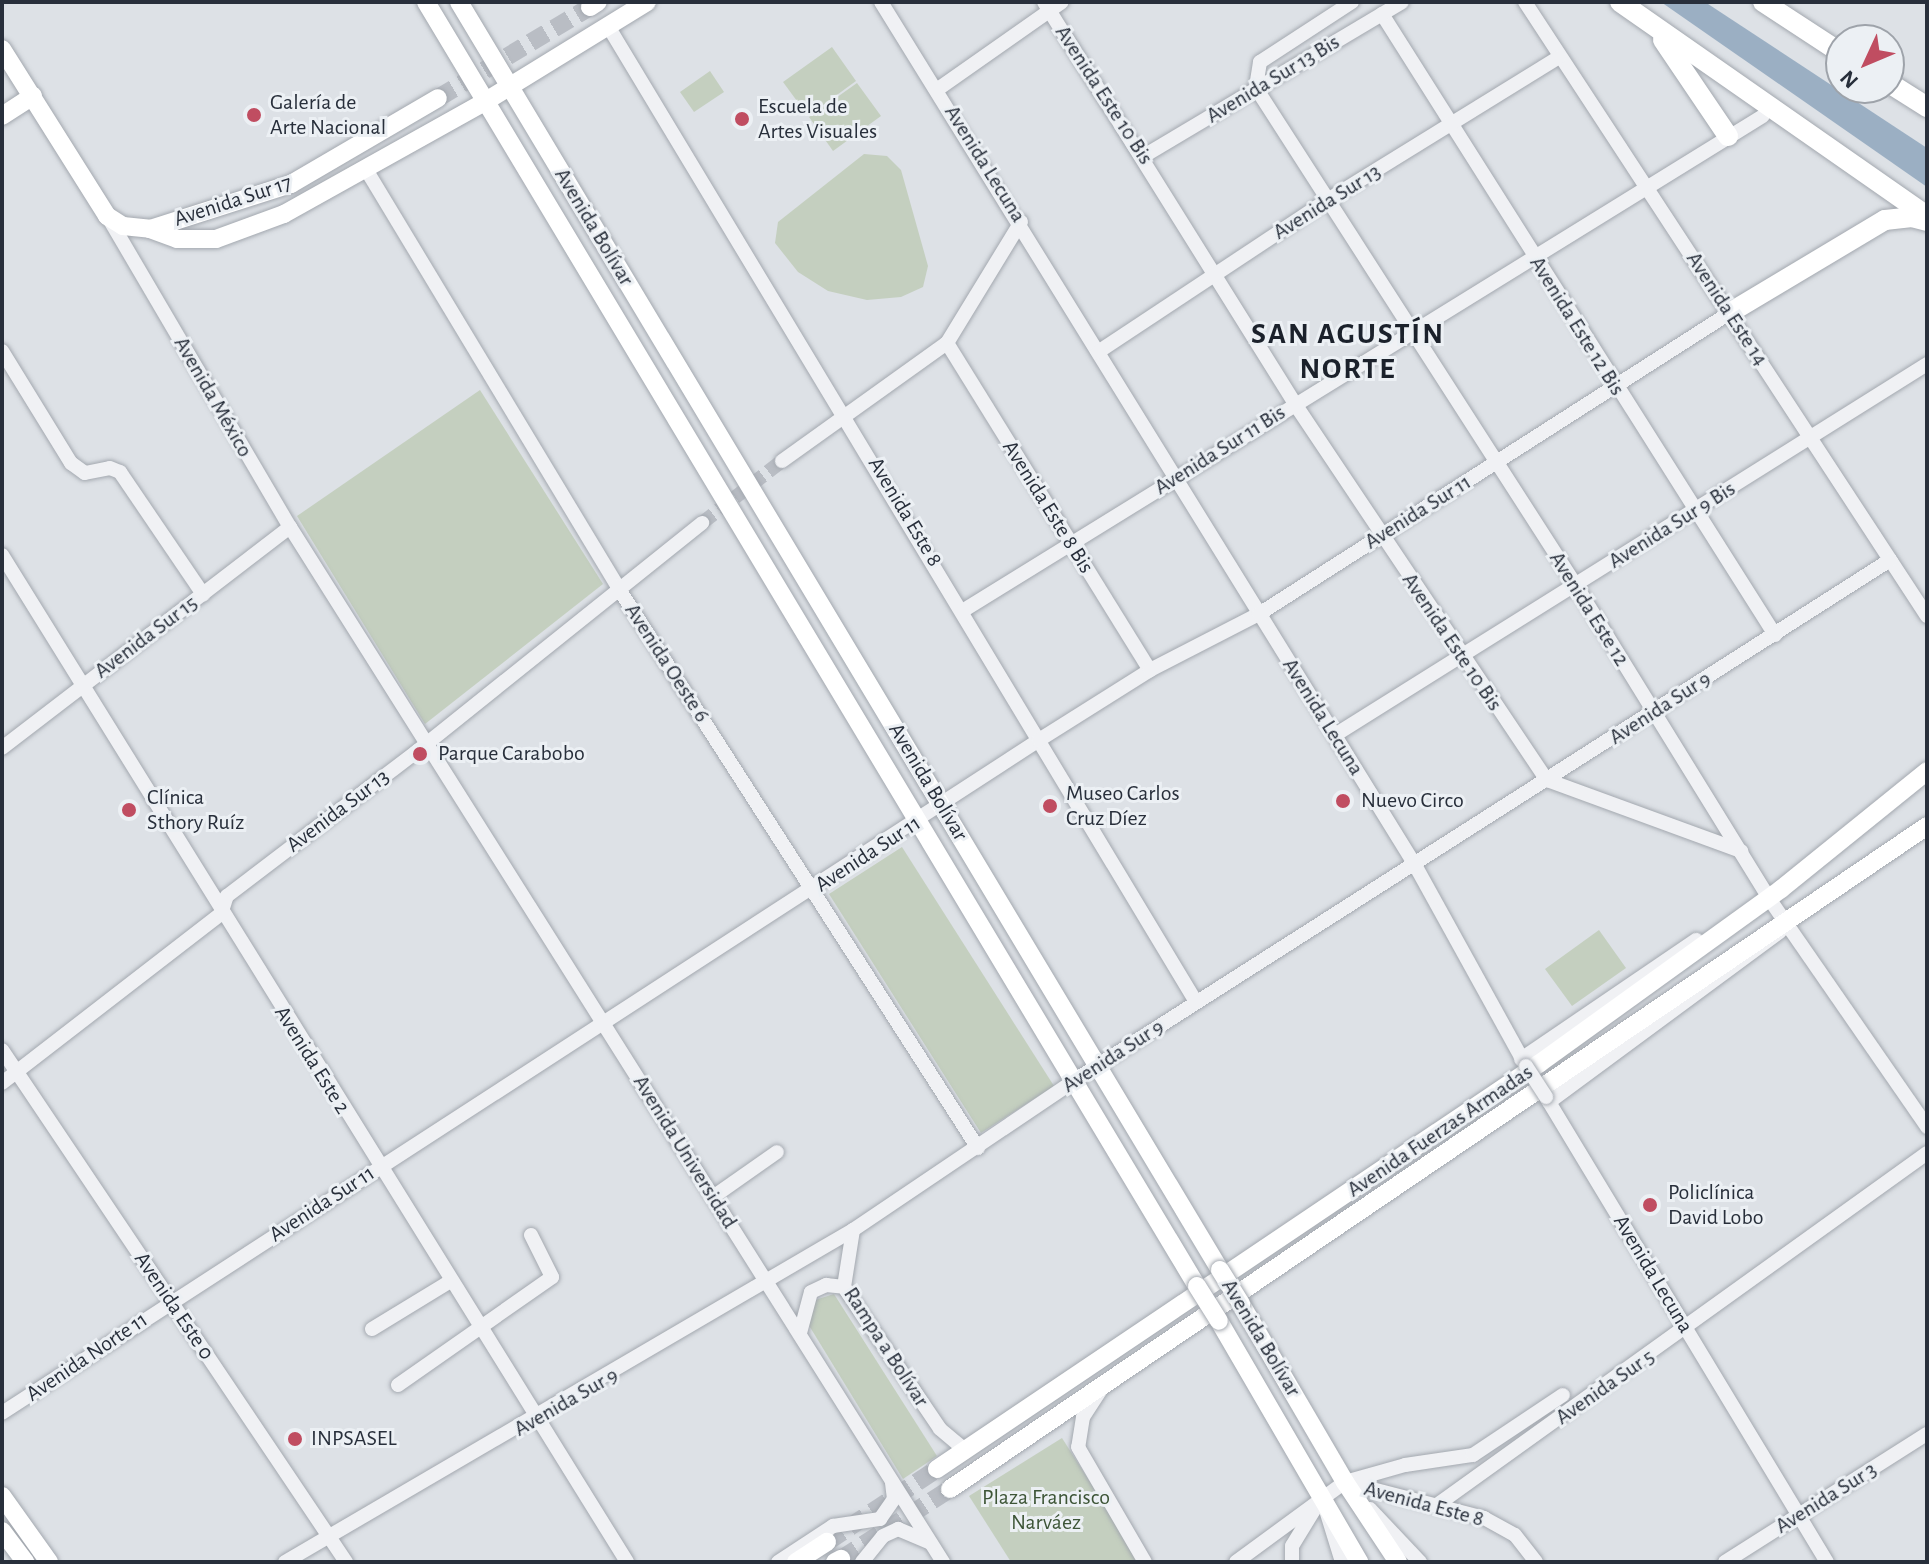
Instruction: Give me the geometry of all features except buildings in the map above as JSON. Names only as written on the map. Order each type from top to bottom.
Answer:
[{"type":"highway","points":[[1763,2],[1825,43]]},
{"type":"highway","points":[[1780,2],[1819,39]]},
{"type":"highway","points":[[1628,7],[1672,48],[1728,136]]},
{"type":"highway","points":[[1628,7],[1927,218]]},
{"type":"highway","points":[[1905,93],[1927,107]]},
{"type":"highway","points":[[1731,312],[1885,220],[1927,218]]},
{"type":"main road","name":"Avenida Bolívar","points":[[426,2],[1324,1495],[1359,1562]]},
{"type":"main road","name":"Avenida Bolívar","points":[[459,2],[1345,1482],[1398,1562]]},
{"type":"main road","points":[[150,229],[177,239],[216,239],[284,214],[367,171],[647,2]]},
{"type":"main road","name":"Avenida México","points":[[2,49],[107,216]]},
{"type":"main road","points":[[2,116],[33,96]]},
{"type":"main road","name":"Avenida Sur 17","points":[[107,216],[123,226],[150,229],[291,184],[438,98]]},
{"type":"main road","name":"Avenida Fuerzas Armadas","points":[[937,1469],[1528,1072],[1768,897],[1927,771]]},
{"type":"main road","name":"Avenida Fuerzas Armadas","points":[[950,1489],[1102,1390],[1788,924],[1927,826]]},
{"type":"main road","points":[[2,1496],[49,1562]]},
{"type":"main road","points":[[2,1531],[25,1562]]},
{"type":"main road","points":[[796,1562],[830,1534]]},
{"type":"street","name":"Avenida Lecuna","points":[[881,2],[1021,222],[1415,865],[1524,1063],[1827,1562]]},
{"type":"street","points":[[1256,88],[1260,62],[1352,2]]},
{"type":"street","name":"Avenida Sur 13 Bis","points":[[1144,156],[1402,2]]},
{"type":"street","name":"Avenida Este 14","points":[[1525,2],[1731,312],[1810,439],[1927,616]]},
{"type":"street","points":[[938,89],[1052,5]]},
{"type":"street","name":"Avenida Este 10 Bis","points":[[1052,5],[1295,404],[1460,656],[1547,780]]},
{"type":"street","name":"Avenida Este 12 Bis","points":[[1382,14],[1614,387],[1775,635]]},
{"type":"street","name":"Avenida Este 8","points":[[608,26],[964,610],[1196,1002]]},
{"type":"street","name":"Avenida Sur 13","points":[[1098,352],[1215,272],[1559,57]]},
{"type":"street","name":"Avenida Este 12","points":[[1256,88],[1409,333],[1575,584],[1652,714],[1768,897],[1927,1127]]},
{"type":"street","name":"Avenida Sur 11 Bis","points":[[964,610],[1645,186],[1763,116]]},
{"type":"street","name":"Avenida Oeste 6","points":[[367,171],[617,586],[815,889],[978,1148]]},
{"type":"street","name":"Avenida México","points":[[107,216],[290,527],[427,743]]},
{"type":"street","points":[[782,461],[947,343],[1021,222]]},
{"type":"street","name":"Avenida Sur 11","points":[[171,1301],[815,889],[1039,740],[1150,670],[1259,614],[1731,312]]},
{"type":"street","name":"Avenida Este 8 Bis","points":[[947,343],[1150,670]]},
{"type":"street","points":[[2,351],[71,463],[85,473],[110,468],[120,472],[203,594]]},
{"type":"street","name":"Avenida Sur 9 Bis","points":[[1335,735],[1927,364]]},
{"type":"street","name":"Avenida Sur 13","points":[[2,1083],[221,914],[227,896],[427,743],[617,586],[702,523]]},
{"type":"street","name":"Avenida Sur 15","points":[[2,748],[290,527]]},
{"type":"street","name":"Avenida Este 2","points":[[2,555],[449,1282],[627,1562]]},
{"type":"street","name":"Avenida Sur 9","points":[[285,1562],[535,1420],[853,1230],[1098,1065],[1890,560]]},
{"type":"street","name":"Avenida Universidad","points":[[427,743],[943,1562]]},
{"type":"street","points":[[1547,780],[1741,851]]},
{"type":"street","points":[[1524,1063],[1750,904],[1768,897]]},
{"type":"street","points":[[1547,1099],[1765,947],[1788,924]]},
{"type":"street","name":"Avenida Este 0","points":[[2,1050],[346,1562]]},
{"type":"street","points":[[713,1197],[777,1152]]},
{"type":"street","name":"Avenida Sur 5","points":[[1437,1505],[1687,1330],[1927,1153]]},
{"type":"street","name":"Rampa a Bolívar","points":[[853,1230],[844,1287],[940,1429],[966,1451]]},
{"type":"street","points":[[398,1385],[480,1331],[552,1277],[531,1235]]},
{"type":"street","points":[[372,1329],[449,1282]]},
{"type":"street","points":[[800,1333],[811,1292],[826,1285],[844,1287]]},
{"type":"street","name":"Avenida Norte 11","points":[[2,1413],[171,1301]]},
{"type":"street","points":[[1102,1390],[1083,1417],[1078,1447],[1145,1562]]},
{"type":"street","points":[[1236,1562],[1345,1482],[1405,1465],[1473,1455],[1563,1395]]},
{"type":"street","name":"Avenida Sur 3","points":[[1725,1562],[1927,1434]]},
{"type":"street","points":[[778,1562],[830,1534],[880,1519],[894,1499],[887,1471]]},
{"type":"street","name":"Avenida Este 8","points":[[1345,1482],[1379,1495],[1437,1505],[1499,1525],[1515,1535],[1536,1562]]},
{"type":"street","points":[[1345,1482],[1420,1562]]},
{"type":"street","points":[[1292,1562],[1292,1546],[1324,1495]]},
{"type":"street","points":[[1324,1495],[1327,1527],[1342,1562]]},
{"type":"street","points":[[861,1562],[883,1536],[898,1529],[931,1543]]},
{"type":"street","points":[[830,1534],[861,1534],[866,1549],[861,1562]]},
{"type":"green space","points":[[832,47],[856,81],[808,116],[783,82]]},
{"type":"green space","points":[[710,71],[724,92],[694,112],[680,92]]},
{"type":"green space","points":[[857,83],[881,116],[833,151],[809,117]]},
{"type":"green space","points":[[864,154],[887,156],[901,170],[928,266],[923,287],[901,297],[867,300],[828,291],[798,272],[775,243],[778,222]]},
{"type":"green space","name":"Parque Carabobo","points":[[480,390],[603,584],[425,724],[297,516]]},
{"type":"green space","points":[[902,847],[1054,1086],[981,1133],[829,894]]},
{"type":"green space","points":[[1599,930],[1626,968],[1572,1006],[1545,969]]},
{"type":"green space","points":[[834,1294],[937,1456],[903,1479],[805,1319],[815,1300]]},
{"type":"green space","name":"Plaza Francisco Narváez","points":[[1062,1438],[1141,1562],[1011,1562],[969,1496]]},
{"type":"water","points":[[1661,2],[1705,2],[1825,81],[1825,104],[1860,104],[1927,148],[1927,187]]},
{"type":"tunnel","points":[[438,98],[590,7]]},
{"type":"tunnel","points":[[702,523],[782,461]]},
{"type":"tunnel","points":[[827,1542],[937,1469]]},
{"type":"tunnel","points":[[841,1559],[950,1489]]},
{"type":"place","name":"Galería de Arte Nacional","points":[[254,115]]},
{"type":"place","name":"Escuela de Artes Visuales","points":[[742,119]]},
{"type":"place","name":"Parque Carabobo","points":[[420,754]]},
{"type":"place","name":"Nuevo Circo","points":[[1343,801]]},
{"type":"place","name":"Museo Carlos Cruz Díez","points":[[1050,806]]},
{"type":"place","name":"Clínica Sthory Ruíz","points":[[129,810]]},
{"type":"place","name":"Policlínica David Lobo","points":[[1650,1205]]},
{"type":"place","name":"INPSASEL","points":[[295,1439]]},
{"type":"district","name":"SAN AGUSTÍN NORTE","points":[[1348,351]]}]
